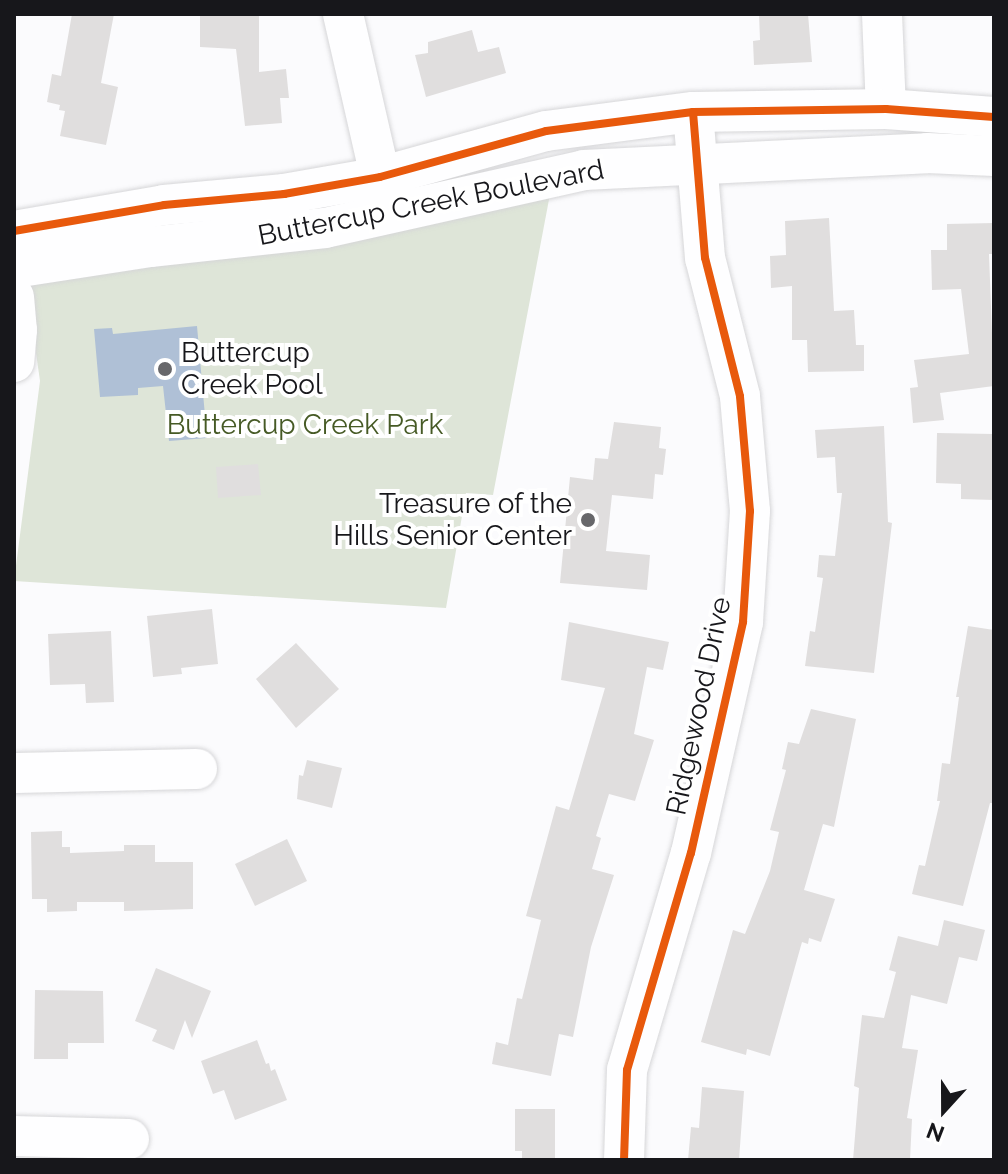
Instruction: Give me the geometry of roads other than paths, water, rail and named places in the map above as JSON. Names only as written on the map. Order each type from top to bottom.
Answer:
[{"type":"street","points":[[343,14],[385,196]]},
{"type":"street","points":[[882,14],[886,109]]},
{"type":"street","name":"Buttercup Creek Boulevard","points":[[14,268],[150,247],[325,228],[385,196],[546,131],[693,112],[886,109],[994,117]]},
{"type":"street","name":"Ridgewood Drive","points":[[624,1160],[627,1070],[691,853],[743,622],[750,511],[740,396],[705,258],[693,112]]},
{"type":"street","name":"Buttercup Creek Boulevard","points":[[14,231],[164,205],[284,194],[385,196],[584,170],[927,153],[994,156]]},
{"type":"street","points":[[14,297],[17,330],[14,362]]},
{"type":"street","points":[[14,773],[197,769]]},
{"type":"street","points":[[14,1136],[129,1139]]},
{"type":"water","points":[[197,326],[207,438],[169,441],[163,386],[138,388],[138,395],[100,397],[94,329],[112,328],[113,334]]},
{"type":"place","name":"Buttercup Creek Pool","points":[[165,369]]},
{"type":"place","name":"Treasure of the Hills Senior Center","points":[[588,520]]},
{"type":"park label","name":"Buttercup Creek Park","points":[[305,425]]}]
